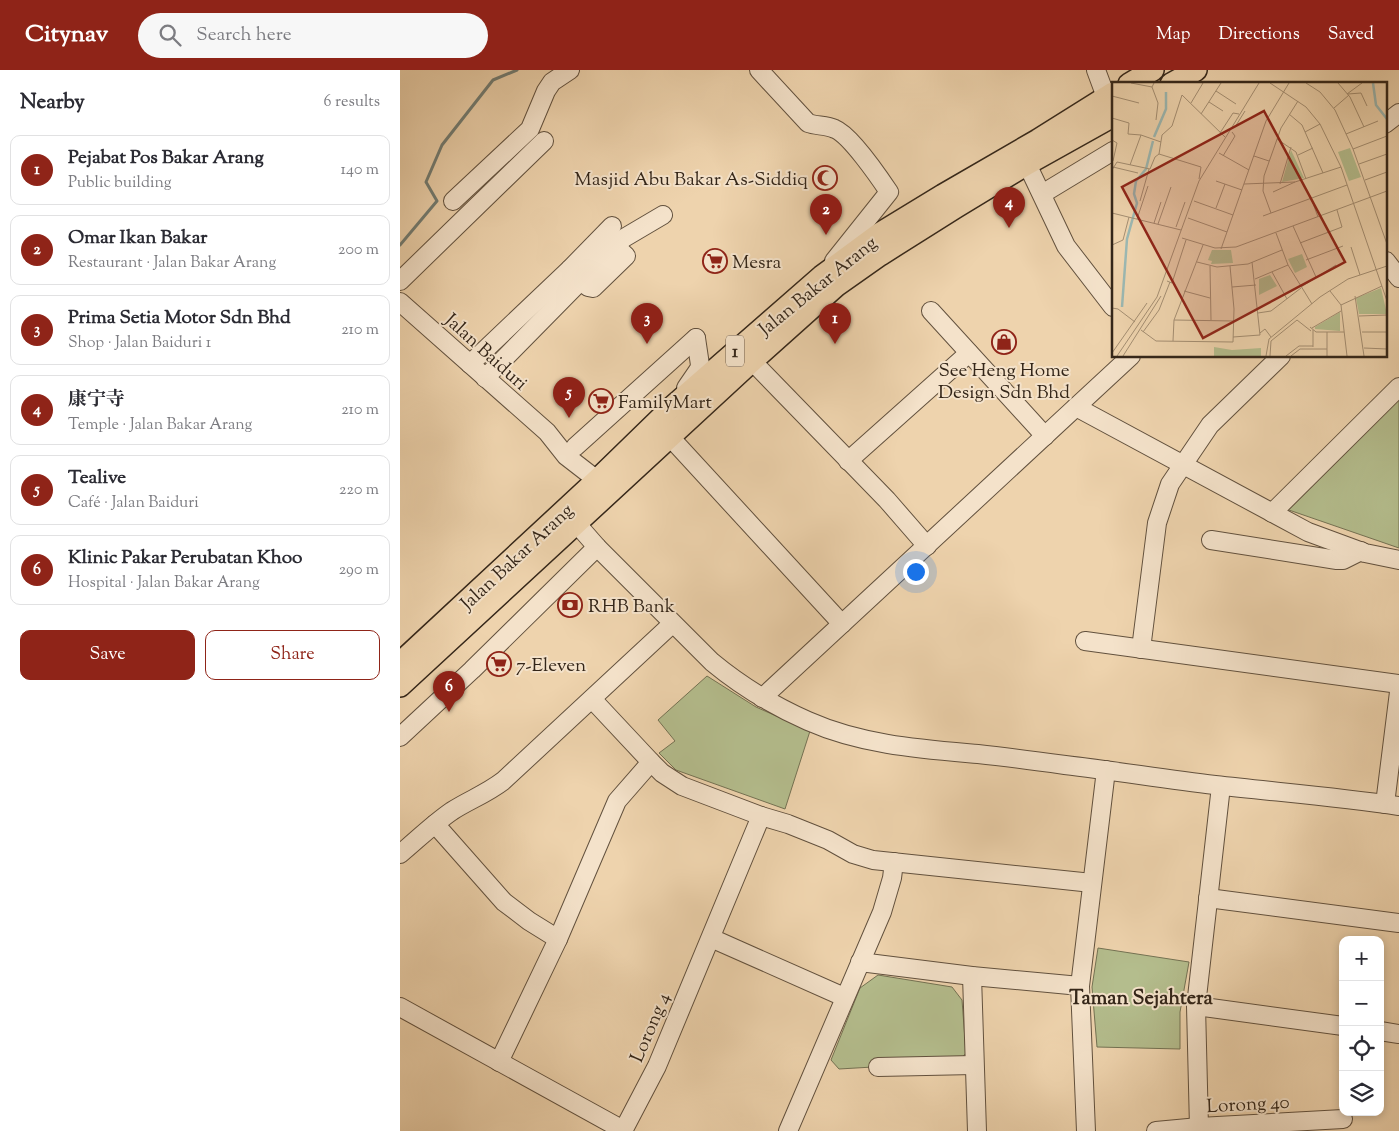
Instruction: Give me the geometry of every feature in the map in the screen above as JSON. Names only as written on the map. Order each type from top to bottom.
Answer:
[{"type":"main road","points":[[1132,82],[1153,70]]},
{"type":"main road","points":[[1175,82],[1196,70]]},
{"type":"main road","name":"Jalan Bakar Arang","points":[[400,686],[752,361],[836,286],[880,255],[1027,164],[1111,102]]},
{"type":"main road","name":"Jalan Bakar Arang","points":[[400,663],[601,476],[671,408],[822,276],[879,234],[943,195],[1038,140],[1111,102]]},
{"type":"street","points":[[453,200],[530,129],[546,90],[552,82],[570,70]]},
{"type":"street","points":[[759,70],[808,123],[837,130],[868,163],[889,192],[822,276]]},
{"type":"street","points":[[1096,70],[1111,102]]},
{"type":"street","points":[[1386,123],[1399,113]]},
{"type":"street","points":[[400,281],[544,141]]},
{"type":"street","points":[[1042,194],[1112,152]]},
{"type":"street","points":[[1027,164],[1066,246],[1112,306]]},
{"type":"street","points":[[575,275],[588,288],[593,288],[626,256],[615,246],[624,238],[663,215]]},
{"type":"street","points":[[485,378],[575,275],[612,226]]},
{"type":"street","points":[[1390,258],[1399,278]]},
{"type":"street","points":[[470,364],[575,275]]},
{"type":"street","name":"Jalan Baiduri","points":[[400,302],[547,432],[566,456],[601,476]]},
{"type":"street","points":[[931,311],[1045,436]]},
{"type":"street","points":[[575,447],[696,338],[700,360],[699,369],[671,408]]},
{"type":"street","points":[[848,461],[969,353]]},
{"type":"street","points":[[762,698],[1129,358]]},
{"type":"street","points":[[1141,649],[1157,522],[1170,484],[1210,425],[1279,358]]},
{"type":"street","points":[[752,361],[887,500],[927,546]]},
{"type":"street","points":[[1272,513],[1399,387]]},
{"type":"street","points":[[1076,408],[1308,532],[1361,551],[1399,560]]},
{"type":"street","name":"Jalan Baiduri","points":[[547,432],[575,447],[601,476]]},
{"type":"street","points":[[670,437],[842,624]]},
{"type":"street","points":[[576,523],[672,624],[727,674],[762,698],[809,722],[876,742],[1221,786],[1392,805],[1399,692]]},
{"type":"street","points":[[1211,540],[1337,560],[1343,560],[1361,551]]},
{"type":"street","points":[[400,737],[472,670],[597,547]]},
{"type":"street","points":[[400,854],[453,810],[482,796],[503,781],[672,624]]},
{"type":"street","points":[[1085,642],[1399,684]]},
{"type":"street","points":[[592,699],[662,773],[682,786],[760,816],[788,824],[828,840],[862,858],[1092,883]]},
{"type":"street","points":[[500,1062],[558,938],[617,801],[651,762]]},
{"type":"street","points":[[1086,1131],[1080,986],[1106,770]]},
{"type":"street","points":[[1199,1127],[1196,1006],[1221,786]]},
{"type":"street","name":"Lorong 4","points":[[623,1131],[657,1066],[760,816]]},
{"type":"street","points":[[435,824],[504,902],[529,921],[558,938]]},
{"type":"street","points":[[788,1131],[888,894],[894,862]]},
{"type":"street","points":[[1208,898],[1399,923]]},
{"type":"street","points":[[711,938],[844,997]]},
{"type":"street","points":[[860,962],[972,976],[1080,986]]},
{"type":"street","points":[[972,976],[977,1131]]},
{"type":"street","points":[[1196,1006],[1339,1025]]},
{"type":"street","points":[[400,1007],[623,1131]]},
{"type":"street","points":[[1384,1032],[1399,1034]]},
{"type":"street","points":[[878,1067],[974,1065]]},
{"type":"street","name":"Lorong 40","points":[[1156,1131],[1343,1119]]},
{"type":"green space","points":[[1399,395],[1399,548],[1286,509]]},
{"type":"green space","points":[[707,676],[756,707],[810,731],[785,809],[676,770],[659,753],[675,741],[658,720]]},
{"type":"green space","points":[[1098,948],[1189,962],[1180,1012],[1180,1049],[1097,1047],[1092,987]]},
{"type":"green space","points":[[878,975],[952,987],[962,1000],[966,1053],[958,1062],[839,1069],[831,1060],[860,988]]},
{"type":"waterway","points":[[400,245],[437,201],[426,182],[442,145],[493,80],[517,70]]},
{"type":"place","name":"Masjid Abu Bakar As-Siddiq","points":[[825,178]]},
{"type":"place","name":"康宁寺","points":[[1009,228]]},
{"type":"place","name":"Omar Ikan Bakar","points":[[826,235]]},
{"type":"place","name":"Mesra","points":[[715,261]]},
{"type":"place","name":"See Heng Home Design Sdn Bhd","points":[[1004,342]]},
{"type":"place","name":"Prima Setia Motor Sdn Bhd","points":[[647,344]]},
{"type":"place","name":"Pejabat Pos Bakar Arang","points":[[835,344]]},
{"type":"place","name":"FamilyMart","points":[[601,401]]},
{"type":"place","name":"Tealive","points":[[569,418]]},
{"type":"place","name":"RHB Bank","points":[[570,605]]},
{"type":"place","name":"7-Eleven","points":[[499,664]]},
{"type":"place","name":"Klinic Pakar Perubatan Khoo","points":[[449,712]]},
{"type":"district","name":"Taman Sejahtera","points":[[1141,997]]}]
